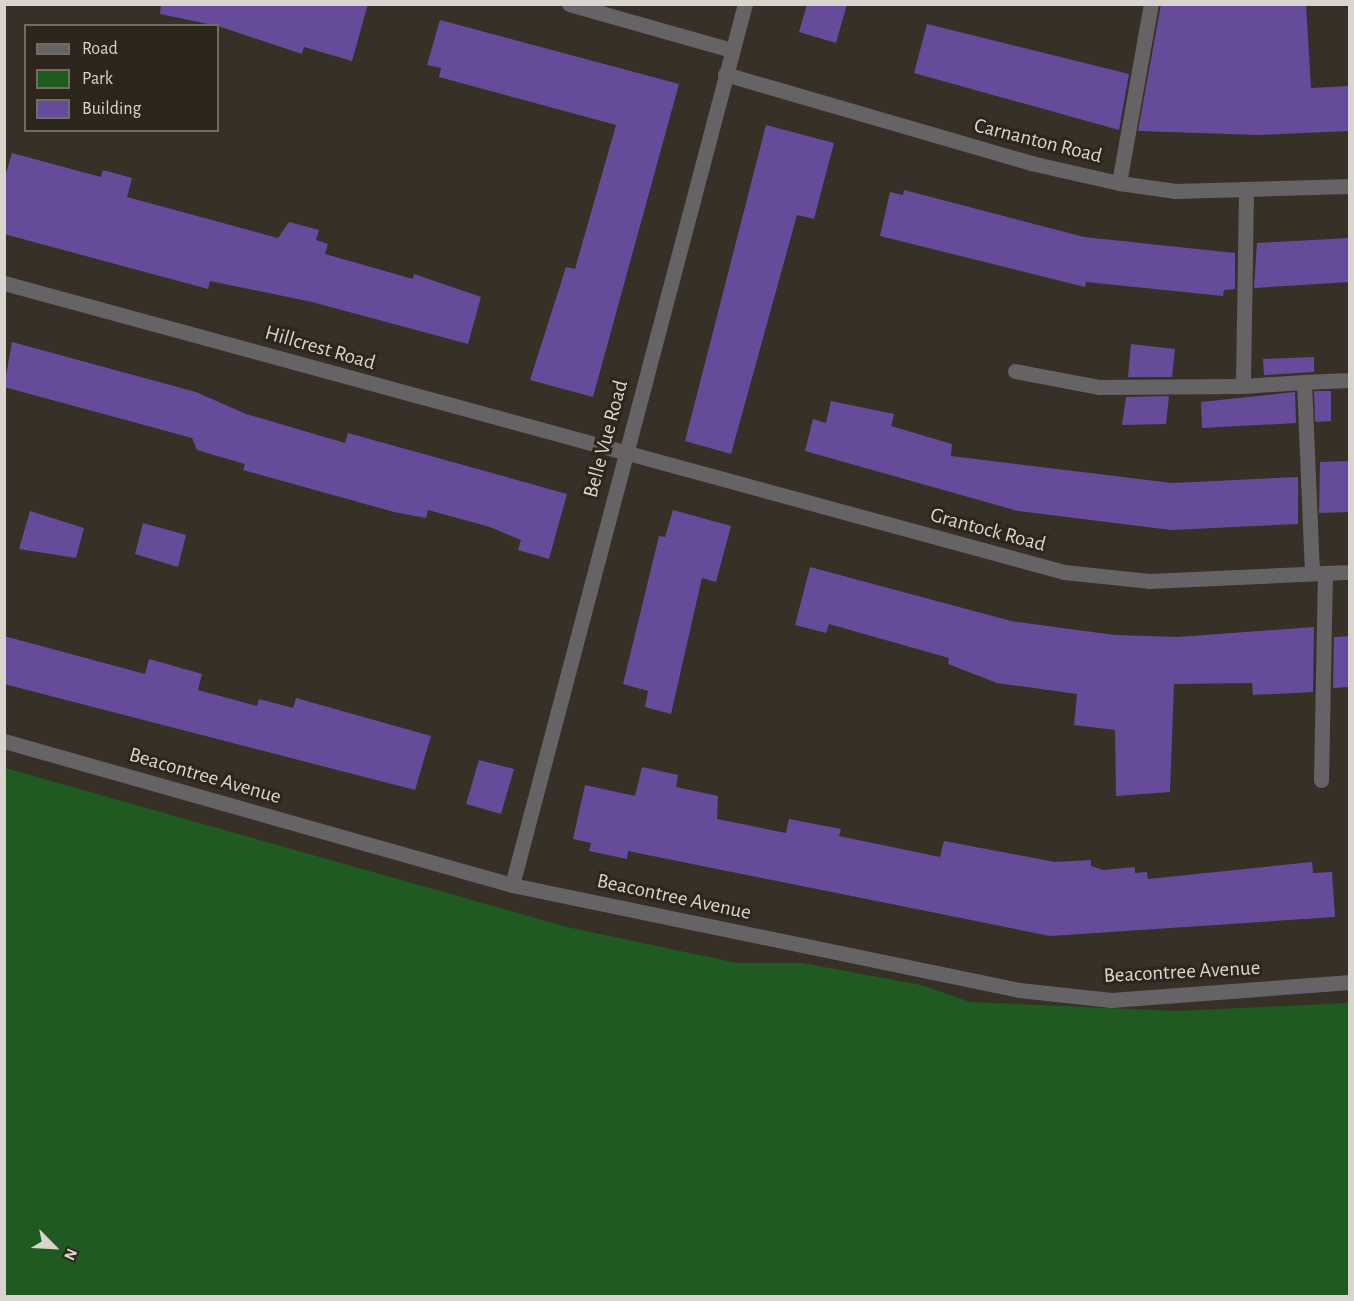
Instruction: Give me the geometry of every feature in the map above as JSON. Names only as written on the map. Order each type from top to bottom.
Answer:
[{"type":"street","points":[[569,4],[732,50]]},
{"type":"street","name":"Belle Vue Road","points":[[512,885],[624,454],[745,4]]},
{"type":"street","points":[[1119,183],[1151,4]]},
{"type":"street","name":"Carnanton Road","points":[[725,74],[1119,183],[1246,191],[1350,186]]},
{"type":"street","points":[[1243,386],[1246,191]]},
{"type":"street","name":"Hillcrest Road","points":[[4,283],[624,454]]},
{"type":"street","points":[[1015,371],[1099,387],[1243,386],[1350,380]]},
{"type":"street","points":[[1304,382],[1319,573],[1321,780]]},
{"type":"street","name":"Grantock Road","points":[[624,454],[1064,572],[1149,581],[1350,572]]},
{"type":"street","name":"Beacontree Avenue","points":[[4,741],[512,885],[1030,991],[1111,999],[1350,982]]},
{"type":"green space","points":[[5,768],[567,927],[737,963],[802,963],[921,985],[970,1002],[1178,1011],[1349,1003],[1349,1296],[5,1296]]},
{"type":"building","points":[[161,4],[368,4],[352,61],[304,47],[302,54],[219,26],[219,24],[160,14]]},
{"type":"building","points":[[807,4],[847,4],[836,43],[799,32]]},
{"type":"building","points":[[1161,4],[1306,4],[1311,88],[1350,86],[1350,131],[1259,135],[1138,131]]},
{"type":"building","points":[[440,20],[679,84],[593,397],[530,380],[566,267],[575,269],[616,125],[439,77],[441,68],[427,65]]},
{"type":"building","points":[[927,24],[1129,74],[1119,130],[914,73]]},
{"type":"building","points":[[766,125],[834,143],[814,219],[797,215],[731,454],[685,441]]},
{"type":"building","points":[[12,153],[101,177],[103,170],[132,178],[127,197],[278,238],[289,222],[319,230],[316,240],[328,244],[325,254],[413,279],[414,274],[481,297],[468,344],[312,302],[210,281],[208,289],[4,234],[4,180]]},
{"type":"building","points":[[904,190],[1084,237],[1235,253],[1235,289],[1224,290],[1223,296],[1086,282],[1085,287],[880,236],[890,192],[903,195]]},
{"type":"building","points":[[1350,238],[1350,282],[1254,288],[1257,243]]},
{"type":"building","points":[[12,342],[196,392],[246,414],[345,443],[348,433],[567,494],[549,559],[518,550],[521,540],[490,527],[428,510],[426,518],[394,512],[243,470],[245,464],[197,450],[192,438],[4,387]]},
{"type":"building","points":[[1131,344],[1175,349],[1172,377],[1128,377]]},
{"type":"building","points":[[1314,357],[1314,372],[1264,375],[1263,359]]},
{"type":"building","points":[[1314,391],[1331,391],[1331,421],[1315,422]]},
{"type":"building","points":[[1295,392],[1296,423],[1202,428],[1201,402]]},
{"type":"building","points":[[1169,396],[1166,424],[1122,425],[1126,397]]},
{"type":"building","points":[[831,401],[894,414],[891,426],[952,444],[951,456],[1172,483],[1298,477],[1298,524],[1171,530],[1018,511],[805,451],[813,419],[826,423]]},
{"type":"building","points":[[1350,461],[1350,512],[1319,513],[1320,462]]},
{"type":"building","points":[[673,510],[731,526],[716,582],[702,578],[671,714],[645,707],[648,691],[623,684],[659,536],[665,537]]},
{"type":"building","points":[[30,511],[84,528],[76,558],[19,549]]},
{"type":"building","points":[[143,523],[186,535],[178,567],[135,554]]},
{"type":"building","points":[[810,567],[1011,621],[1115,635],[1178,637],[1314,627],[1313,692],[1253,695],[1252,683],[1174,684],[1170,792],[1116,796],[1115,730],[1074,725],[1077,694],[997,683],[948,664],[949,658],[829,624],[826,633],[795,625]]},
{"type":"building","points":[[4,636],[145,674],[149,659],[202,674],[198,690],[257,706],[259,699],[293,708],[296,698],[431,736],[415,790],[4,684]]},
{"type":"building","points":[[1350,636],[1350,687],[1333,688],[1334,637]]},
{"type":"building","points":[[479,760],[514,769],[501,814],[466,804]]},
{"type":"building","points":[[642,767],[678,775],[676,787],[718,796],[717,819],[786,833],[789,819],[841,829],[839,836],[940,857],[944,841],[1055,862],[1091,860],[1091,866],[1103,870],[1135,867],[1135,873],[1147,872],[1148,879],[1312,862],[1313,873],[1332,872],[1335,917],[1050,936],[628,851],[627,859],[589,851],[591,843],[573,839],[585,785],[635,796]]}]
